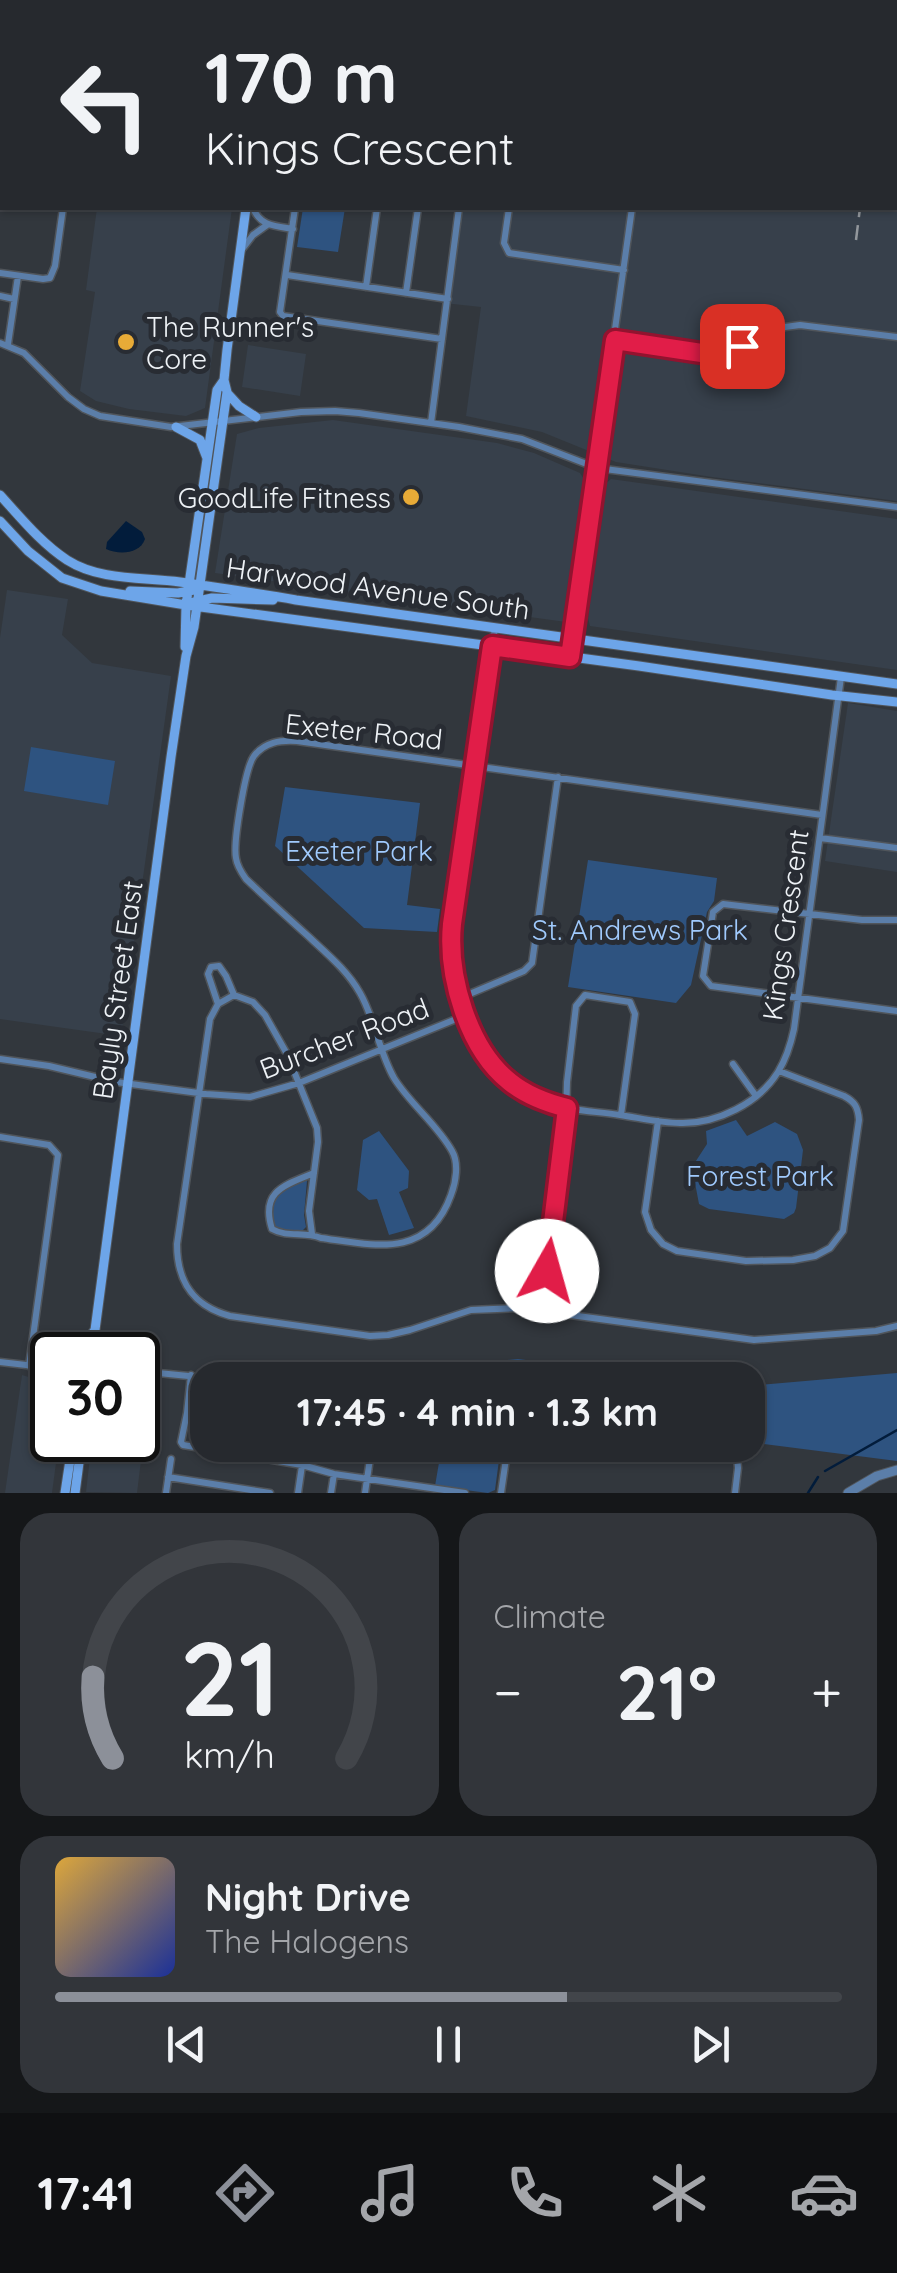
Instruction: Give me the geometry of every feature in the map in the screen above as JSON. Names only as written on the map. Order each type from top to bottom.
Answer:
[{"type":"main road","points":[[249,210],[224,380],[227,392],[239,406],[256,417]]},
{"type":"main road","points":[[192,587],[218,420],[217,390],[224,380]]},
{"type":"main road","points":[[192,587],[208,460],[227,392]]},
{"type":"main road","points":[[176,427],[200,440],[208,460]]},
{"type":"main road","name":"Harwood Avenue South","points":[[0,495],[46,544],[70,562],[125,578],[897,684]]},
{"type":"main road","name":"Harwood Avenue South","points":[[0,521],[28,551],[62,578],[102,591],[897,702]]},
{"type":"main road","points":[[122,593],[192,587]]},
{"type":"main road","name":"Bayly Street East","points":[[95,1330],[194,604],[192,587]]},
{"type":"main road","points":[[194,604],[212,598],[296,600]]},
{"type":"main road","points":[[338,624],[344,606]]},
{"type":"main road","points":[[692,674],[696,656]]},
{"type":"main road","points":[[65,1493],[70,1462]]},
{"type":"main road","points":[[75,1493],[79,1462]]},
{"type":"street","points":[[0,273],[50,278],[63,210]]},
{"type":"street","points":[[251,210],[267,225],[293,228]]},
{"type":"street","points":[[295,210],[280,312],[283,316],[442,339]]},
{"type":"street","points":[[366,288],[377,210]]},
{"type":"street","points":[[406,293],[418,210]]},
{"type":"street","points":[[431,423],[459,210]]},
{"type":"street","points":[[509,210],[504,243],[509,253],[624,270]]},
{"type":"street","points":[[570,657],[632,210]]},
{"type":"street","points":[[240,252],[267,225]]},
{"type":"street","points":[[18,276],[4,344],[24,353],[84,409],[100,416],[176,427],[335,411],[522,439],[597,468],[897,507]]},
{"type":"street","points":[[286,276],[448,300]]},
{"type":"street","points":[[0,296],[14,298]]},
{"type":"street","points":[[615,340],[715,355],[785,327],[800,325],[897,337]]},
{"type":"street","name":"Kings Crescent","points":[[495,628],[451,935],[452,964],[460,998],[481,1049],[513,1085],[567,1108],[681,1123],[712,1119],[756,1096],[779,1071],[791,1041],[798,998],[842,677]]},
{"type":"street","name":"Exeter Road","points":[[382,1050],[361,994],[347,974],[238,868],[234,853],[246,772],[253,757],[267,745],[280,740],[822,815]]},
{"type":"street","points":[[460,998],[524,971],[532,963],[558,778]]},
{"type":"street","points":[[820,838],[897,848]]},
{"type":"street","points":[[897,920],[862,920],[723,904],[712,912],[703,976],[711,986],[897,1011]]},
{"type":"street","points":[[218,1004],[208,974],[211,967],[219,966],[234,995],[253,1002],[265,1016],[299,1083],[317,1128],[309,1211],[312,1234]]},
{"type":"street","points":[[234,995],[218,1004],[210,1019],[176,1244],[183,1280],[211,1311],[370,1336],[410,1330],[471,1310],[519,1308],[754,1340],[897,1326]]},
{"type":"street","points":[[519,1308],[533,1296],[547,1271],[576,1006],[585,995],[630,1002],[634,1007],[621,1115]]},
{"type":"street","name":"Burcher Road","points":[[0,1060],[49,1066],[128,1084],[198,1094],[250,1096],[299,1083],[466,1015]]},
{"type":"street","points":[[314,1172],[280,1187],[272,1196],[272,1229],[282,1234],[312,1234],[381,1246],[402,1244],[430,1228],[451,1197],[456,1175],[453,1152],[395,1079],[382,1050]]},
{"type":"street","points":[[733,1064],[756,1096]]},
{"type":"street","points":[[658,1120],[645,1212],[651,1230],[663,1244],[678,1251],[746,1261],[815,1256],[830,1248],[843,1231],[858,1108],[844,1096],[779,1071]]},
{"type":"street","points":[[0,1137],[49,1145],[58,1155],[35,1332]]},
{"type":"street","points":[[547,1271],[579,1316]]},
{"type":"street","points":[[0,1362],[30,1366]]},
{"type":"street","points":[[160,1373],[190,1375]]},
{"type":"street","points":[[190,1384],[183,1445],[334,1474],[465,1493]]},
{"type":"street","points":[[166,1493],[171,1459]]},
{"type":"street","points":[[298,1493],[303,1462]]},
{"type":"street","points":[[365,1493],[370,1462]]},
{"type":"street","points":[[501,1493],[506,1462]]},
{"type":"street","points":[[735,1493],[737,1462]]},
{"type":"street","points":[[848,1493],[877,1476],[897,1470]]},
{"type":"street","points":[[331,1493],[334,1474]]},
{"type":"street","points":[[168,1477],[266,1493]]},
{"type":"street","points":[[199,1493],[200,1483]]},
{"type":"shaded area","points":[[97,210],[232,210],[205,408],[186,416],[129,409],[96,401],[80,391],[95,292],[86,290]]},
{"type":"shaded area","points":[[455,210],[897,210],[897,501],[616,462],[542,432],[466,416],[481,307],[444,303]]},
{"type":"shaded area","points":[[248,345],[306,354],[300,396],[242,387]]},
{"type":"shaded area","points":[[333,420],[497,443],[534,453],[580,473],[585,481],[566,622],[215,573],[237,434]]},
{"type":"shaded area","points":[[611,479],[897,519],[897,670],[590,626],[603,486]]},
{"type":"shaded area","points":[[126,521],[142,532],[142,544],[128,552],[106,549],[107,542]]},
{"type":"shaded area","points":[[7,590],[68,599],[62,635],[92,663],[171,676],[121,1036],[0,1019],[0,638]]},
{"type":"shaded area","points":[[848,703],[897,711],[897,872],[825,861]]},
{"type":"shaded area","points":[[22,1375],[30,1377],[30,1462],[56,1462],[52,1493],[5,1493]]},
{"type":"shaded area","points":[[89,1462],[141,1462],[137,1493],[86,1492]]},
{"type":"green space","points":[[303,210],[345,210],[338,252],[297,247]]},
{"type":"green space","points":[[31,747],[115,761],[108,805],[24,791]]},
{"type":"green space","name":"Exeter Park","points":[[285,787],[420,803],[407,905],[440,909],[437,932],[364,928],[275,846]]},
{"type":"green space","name":"St. Andrews Park","points":[[588,860],[717,878],[691,985],[676,1003],[568,987]]},
{"type":"green space","name":"Forest Park","points":[[736,1120],[747,1136],[775,1122],[797,1134],[803,1150],[796,1208],[784,1219],[709,1209],[699,1204],[692,1167],[707,1144],[706,1131]]},
{"type":"green space","points":[[379,1131],[409,1171],[408,1188],[399,1192],[414,1228],[389,1235],[377,1199],[369,1200],[357,1190],[363,1140]]},
{"type":"green space","points":[[305,1179],[306,1227],[300,1233],[276,1229],[272,1220],[278,1193]]},
{"type":"green space","points":[[518,1359],[542,1362],[487,1362]]},
{"type":"green space","points":[[897,1373],[897,1461],[765,1444],[765,1385]]},
{"type":"green space","points":[[439,1462],[499,1462],[495,1490],[488,1493],[435,1486]]},
{"type":"waterway","points":[[825,1471],[897,1430]]},
{"type":"waterway","points":[[808,1493],[818,1477]]},
{"type":"railway","points":[[856,240],[860,210]]},
{"type":"place","name":"The Runner's Core","points":[[126,342]]},
{"type":"place","name":"GoodLife Fitness","points":[[411,497]]},
{"type":"route","points":[[547,1271],[567,1108],[513,1085],[492,1064],[466,1015],[452,964],[452,924],[492,646],[570,657],[615,340],[715,355],[742,346]]}]
